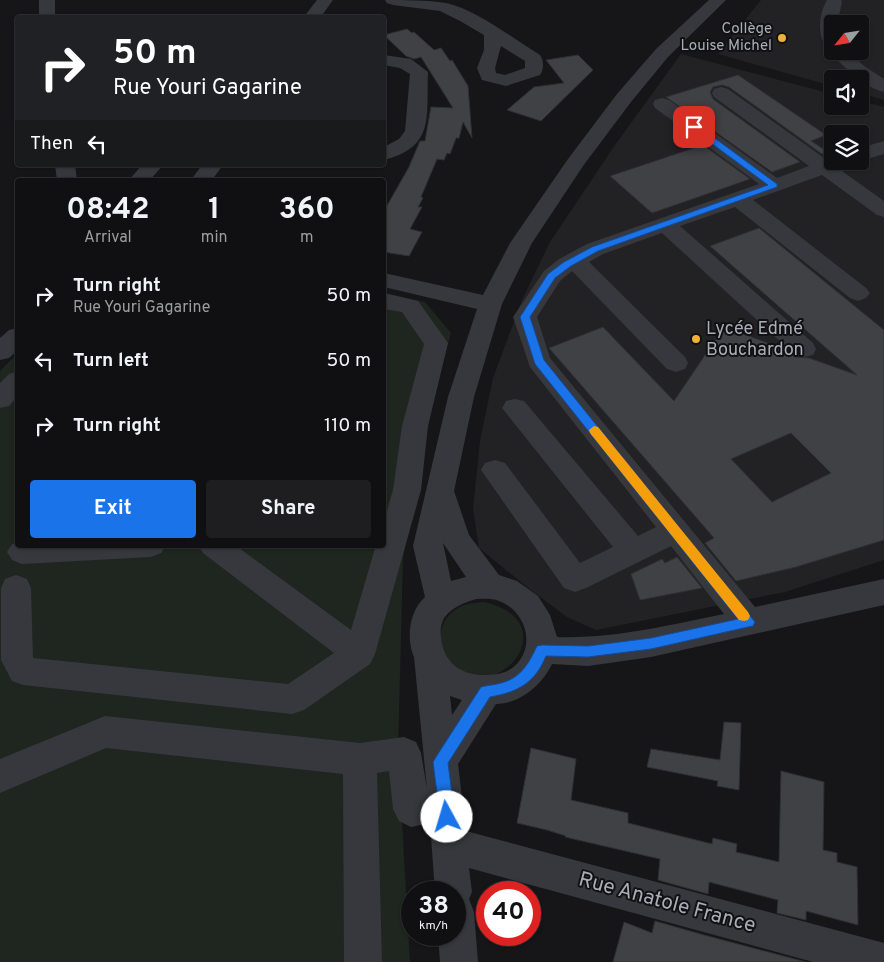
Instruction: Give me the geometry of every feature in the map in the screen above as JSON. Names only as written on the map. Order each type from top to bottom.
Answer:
[{"type":"street","points":[[47,0],[47,15]]},
{"type":"street","points":[[313,15],[325,0]]},
{"type":"street","points":[[393,0],[444,8],[466,17],[492,33]]},
{"type":"street","points":[[441,600],[428,546],[461,397],[490,304],[521,243],[580,156],[624,98],[662,53],[718,0]]},
{"type":"street","points":[[829,15],[834,2]]},
{"type":"street","points":[[386,60],[405,63],[419,72],[416,131],[406,143],[393,152],[386,154]]},
{"type":"street","points":[[847,60],[858,70],[884,86]]},
{"type":"street","points":[[721,93],[824,159]]},
{"type":"street","points":[[662,104],[774,185]]},
{"type":"street","points":[[869,152],[884,147]]},
{"type":"street","points":[[141,178],[152,167]]},
{"type":"street","points":[[203,178],[211,167]]},
{"type":"street","points":[[748,622],[539,361],[525,317],[552,276],[574,260],[595,249],[824,168]]},
{"type":"street","points":[[839,170],[884,211]]},
{"type":"street","points":[[737,198],[858,293]]},
{"type":"street","points":[[665,224],[804,349]]},
{"type":"street","points":[[574,260],[676,363]]},
{"type":"street","points":[[386,280],[490,304]]},
{"type":"street","points":[[386,301],[410,306],[436,343],[415,426],[407,490],[392,511],[386,537]]},
{"type":"street","points":[[0,352],[15,339]]},
{"type":"street","points":[[0,399],[15,383]]},
{"type":"street","points":[[515,408],[633,551]]},
{"type":"street","points":[[495,470],[575,579],[675,531]]},
{"type":"street","points":[[441,492],[456,540],[490,586]]},
{"type":"street","points":[[22,548],[8,588],[17,660],[23,671],[292,699],[359,654],[383,548]]},
{"type":"street","points":[[217,548],[359,654]]},
{"type":"street","points":[[429,660],[439,673],[452,683],[469,690],[486,692],[506,688],[523,680],[535,666],[542,650],[543,636],[539,621],[531,608],[520,598],[506,590],[490,586],[464,588],[441,600],[430,613],[424,628],[424,644],[429,660],[446,803],[452,881]]},
{"type":"street","points":[[542,650],[588,652],[642,644],[884,592]]},
{"type":"street","points":[[440,762],[486,692]]},
{"type":"street","points":[[0,776],[105,732],[360,759],[404,753],[411,809],[446,803]]},
{"type":"street","points":[[360,759],[364,962]]},
{"type":"street","name":"Rue Anatole France","points":[[449,844],[884,962]]},
{"type":"street","points":[[458,946],[459,962]]},
{"type":"shaded area","name":"Collège Louise Michel","points":[[761,0],[884,0],[884,100],[869,96],[869,70],[824,70],[824,84],[718,54]]},
{"type":"shaded area","name":"Lycée Edmé Bouchardon","points":[[681,54],[824,92],[824,115],[869,115],[869,103],[884,107],[884,560],[785,592],[596,630],[567,617],[479,548],[473,509],[480,441],[493,378],[522,300],[550,242],[615,145]]},
{"type":"shaded area","points":[[386,293],[425,302],[451,333],[417,455],[403,560],[398,750],[405,881],[401,881],[401,946],[409,946],[410,962],[0,962],[0,371],[15,356],[15,548],[386,548]]},
{"type":"shaded area","points":[[484,602],[509,612],[521,627],[523,644],[516,659],[502,671],[485,677],[466,673],[448,659],[441,646],[440,638],[443,624],[452,612],[465,605]]},
{"type":"building","points":[[407,29],[412,33],[414,32],[434,50],[441,48],[450,61],[452,60],[468,86],[472,138],[463,122],[459,138],[456,138],[450,154],[447,153],[444,160],[437,159],[418,207],[422,207],[410,229],[422,232],[409,256],[386,252],[386,207],[409,167],[420,141],[425,141],[431,107],[453,108],[421,57],[414,59],[406,56],[386,37],[386,34]]},
{"type":"building","points":[[578,55],[593,70],[541,121],[507,110],[534,87],[564,83],[546,60]]},
{"type":"building","points":[[738,75],[824,134],[824,136],[811,141],[824,149],[824,153],[822,154],[729,87],[722,85],[713,87],[710,92],[713,99],[800,162],[772,172],[666,97]]},
{"type":"building","points":[[703,145],[750,179],[652,213],[610,176]]},
{"type":"building","points":[[759,228],[884,330],[884,540],[796,567],[736,581],[705,543],[714,538],[549,348],[603,327],[674,401],[724,327],[787,350],[795,357],[809,358],[857,375],[710,246]],"holes":[[[791,433],[831,473],[772,502],[731,459]]]},
{"type":"building","points":[[677,557],[702,588],[640,600],[631,574],[662,559],[665,563]]},
{"type":"building","points":[[724,722],[741,723],[739,790],[717,786],[718,781],[647,767],[651,749],[720,760]]},
{"type":"building","points":[[531,748],[576,759],[571,800],[628,813],[628,823],[712,844],[713,838],[737,844],[736,852],[779,862],[781,771],[824,782],[823,850],[837,853],[837,862],[857,867],[858,925],[806,911],[806,920],[777,913],[778,900],[709,882],[708,894],[658,880],[660,859],[565,837],[547,830],[517,823]]},
{"type":"building","points":[[655,921],[806,962],[613,962],[624,922],[652,933]]},
{"type":"slow traffic","points":[[594,430],[744,616]]},
{"type":"place","name":"Collège Louise Michel","points":[[782,38]]},
{"type":"place","name":"Lycée Edmé Bouchardon","points":[[696,339]]},
{"type":"route","points":[[447,817],[440,762],[486,692],[506,688],[523,680],[535,666],[542,650],[588,652],[651,643],[748,622],[539,361],[525,317],[552,276],[567,264],[595,249],[774,185],[694,127]]}]
